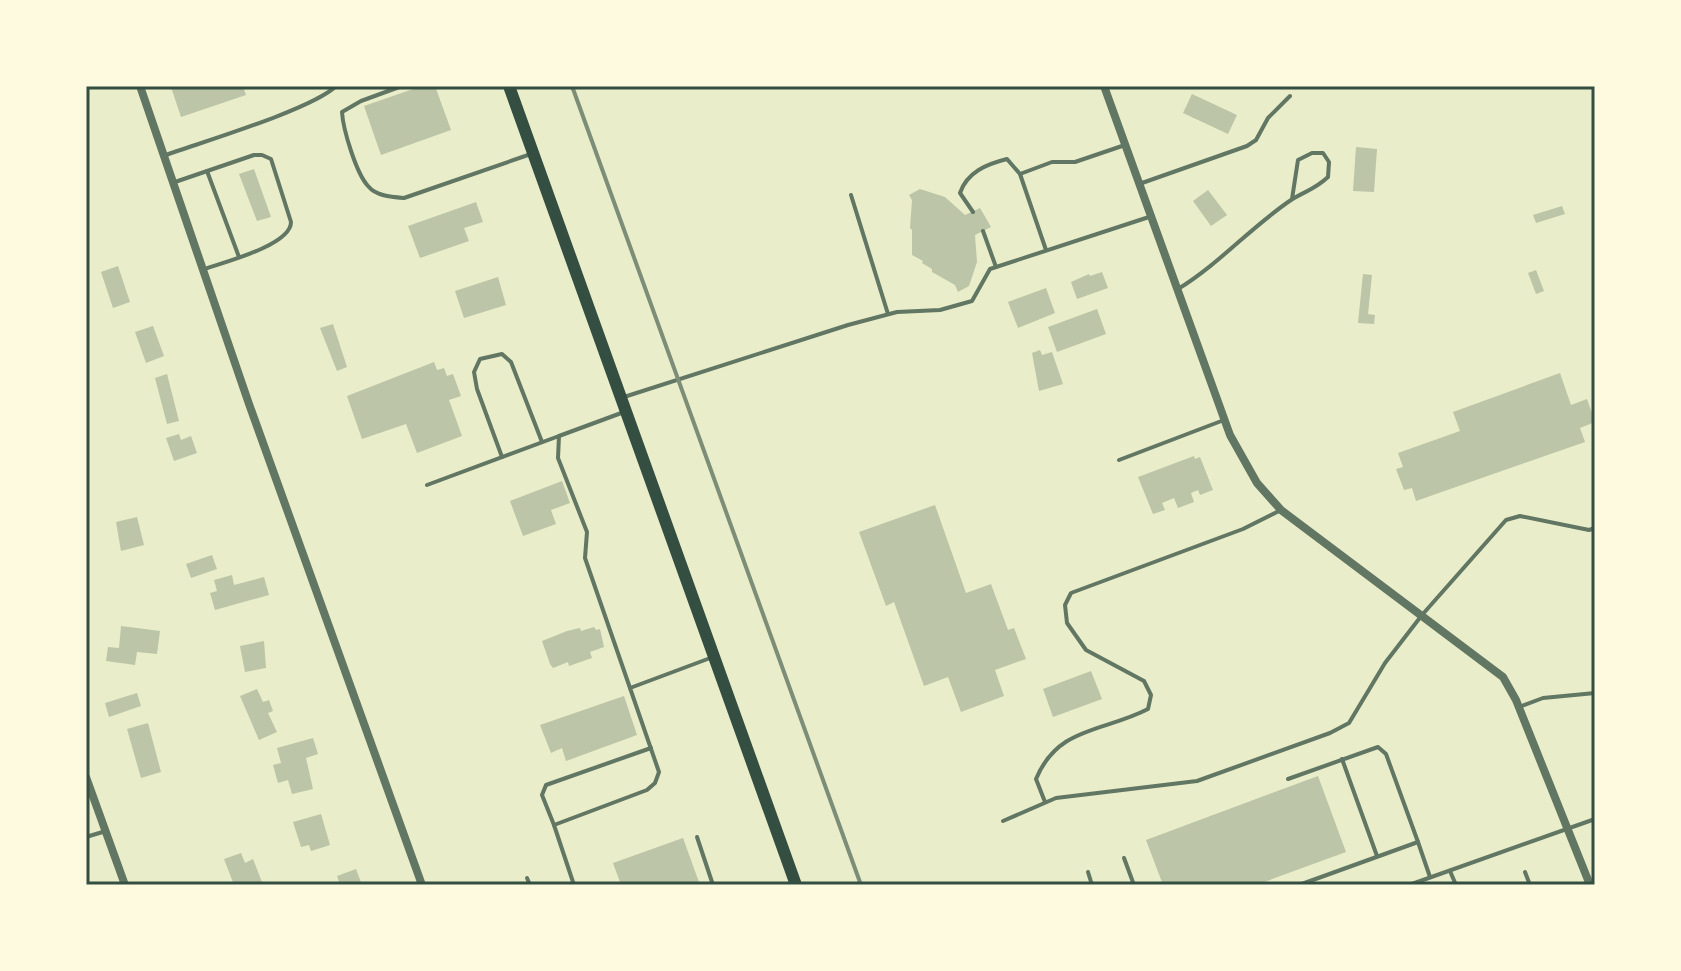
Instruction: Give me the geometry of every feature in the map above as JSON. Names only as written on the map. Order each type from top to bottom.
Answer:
[{"type":"main road","points":[[509,86],[796,885]]},
{"type":"street","points":[[140,86],[422,885]]},
{"type":"street","points":[[1104,86],[1224,420],[1246,467],[1281,510],[1503,677],[1519,707],[1590,885]]},
{"type":"street","points":[[86,777],[125,885]]},
{"type":"lane","points":[[164,156],[288,110],[330,92],[336,86]]},
{"type":"lane","points":[[402,86],[361,101],[342,112],[360,174],[369,188],[386,197],[404,198],[533,153]]},
{"type":"lane","points":[[1139,184],[1247,146],[1256,140],[1268,118],[1290,96]]},
{"type":"lane","points":[[1020,174],[1052,162],[1075,162],[1125,145]]},
{"type":"lane","points":[[1178,289],[1204,273],[1292,199],[1315,189],[1328,177],[1329,162],[1323,153],[1312,153],[1298,160],[1292,199]]},
{"type":"lane","points":[[173,182],[254,155],[271,159],[291,230],[286,237],[203,270]]},
{"type":"lane","points":[[973,212],[960,193],[963,186],[984,165],[1007,159],[1020,174],[1046,250]]},
{"type":"lane","points":[[207,171],[239,257]]},
{"type":"lane","points":[[851,195],[888,314]]},
{"type":"lane","points":[[621,398],[848,325],[888,314],[940,310],[972,301],[990,269],[1151,216]]},
{"type":"lane","points":[[983,231],[996,267]]},
{"type":"lane","points":[[502,457],[477,389],[474,372],[480,359],[502,354],[511,362],[542,442]]},
{"type":"lane","points":[[427,485],[626,411]]},
{"type":"lane","points":[[1119,460],[1224,420]]},
{"type":"lane","points":[[554,825],[647,790],[655,783],[659,772],[585,558],[587,532],[558,458],[559,436]]},
{"type":"lane","points":[[1045,802],[1036,779],[1045,759],[1063,743],[1089,729],[1148,709],[1151,695],[1144,681],[1086,650],[1067,623],[1065,605],[1071,593],[1243,529],[1281,510]]},
{"type":"lane","points":[[1003,821],[1056,798],[1197,781],[1330,733],[1349,723],[1385,663],[1422,615],[1506,520],[1520,516],[1589,530],[1595,528]]},
{"type":"lane","points":[[630,688],[715,656]]},
{"type":"lane","points":[[1519,707],[1543,698],[1595,693]]},
{"type":"lane","points":[[1288,779],[1378,747],[1386,754],[1431,877]]},
{"type":"lane","points":[[574,885],[542,795],[546,785],[651,748]]},
{"type":"lane","points":[[1342,759],[1377,856]]},
{"type":"lane","points":[[1409,885],[1595,819]]},
{"type":"lane","points":[[86,837],[106,831]]},
{"type":"lane","points":[[697,837],[713,885]]},
{"type":"lane","points":[[1299,885],[1418,842]]},
{"type":"lane","points":[[1124,858],[1134,885]]},
{"type":"lane","points":[[1450,871],[1456,885]]},
{"type":"lane","points":[[1088,872],[1092,885]]},
{"type":"lane","points":[[1525,872],[1530,885]]},
{"type":"lane","points":[[527,878],[530,885]]},
{"type":"building","points":[[243,86],[246,95],[181,117],[171,87]]},
{"type":"building","points":[[422,86],[435,86],[451,130],[381,155],[364,106]]},
{"type":"building","points":[[1192,94],[1237,115],[1228,134],[1183,113]]},
{"type":"building","points":[[1356,147],[1377,149],[1374,192],[1353,191]]},
{"type":"building","points":[[254,169],[271,217],[257,221],[239,174]]},
{"type":"building","points":[[920,189],[945,197],[965,215],[980,208],[991,227],[975,235],[977,262],[969,286],[958,292],[955,285],[932,272],[923,261],[912,255],[912,200],[909,195]]},
{"type":"building","points":[[1208,190],[1227,215],[1211,226],[1193,201]]},
{"type":"building","points":[[476,202],[483,222],[464,228],[469,241],[420,258],[408,226]]},
{"type":"building","points":[[1562,206],[1565,214],[1536,223],[1533,215]]},
{"type":"building","points":[[118,266],[130,302],[113,308],[101,272]]},
{"type":"building","points":[[1536,270],[1544,291],[1536,294],[1528,273]]},
{"type":"building","points":[[1102,272],[1108,288],[1077,299],[1071,282]]},
{"type":"building","points":[[1363,274],[1372,275],[1368,314],[1375,315],[1374,324],[1358,323]]},
{"type":"building","points":[[498,277],[506,305],[464,318],[455,291]]},
{"type":"building","points":[[1046,288],[1055,313],[1018,328],[1008,302]]},
{"type":"building","points":[[1097,309],[1106,334],[1057,352],[1048,327]]},
{"type":"building","points":[[333,324],[347,367],[337,371],[320,328]]},
{"type":"building","points":[[153,326],[164,356],[146,363],[135,332]]},
{"type":"building","points":[[1040,350],[1042,355],[1052,352],[1063,384],[1039,391],[1032,353]]},
{"type":"building","points":[[434,362],[437,370],[444,368],[447,376],[453,374],[461,396],[449,400],[462,436],[417,453],[406,424],[362,439],[347,396]]},
{"type":"building","points":[[1560,373],[1571,405],[1587,399],[1595,422],[1580,428],[1585,442],[1416,501],[1412,488],[1404,490],[1396,469],[1403,467],[1398,453],[1460,431],[1453,412]]},
{"type":"building","points":[[167,374],[179,421],[167,424],[155,378]]},
{"type":"building","points":[[179,434],[181,440],[191,436],[197,453],[174,461],[166,438]]},
{"type":"building","points":[[1194,456],[1195,459],[1200,457],[1213,490],[1200,495],[1198,490],[1191,493],[1194,502],[1178,508],[1174,498],[1162,503],[1165,510],[1153,514],[1138,477]]},
{"type":"building","points":[[562,481],[570,503],[551,510],[556,524],[523,536],[510,501]]},
{"type":"building","points":[[935,505],[966,593],[991,584],[1008,630],[1014,628],[1026,659],[995,670],[1004,696],[961,712],[948,677],[924,686],[894,602],[886,606],[859,532]]},
{"type":"building","points":[[137,517],[144,545],[121,551],[116,522]]},
{"type":"building","points":[[212,555],[217,569],[191,578],[186,564]]},
{"type":"building","points":[[232,575],[234,585],[264,577],[269,595],[215,610],[210,593],[217,591],[214,580]]},
{"type":"building","points":[[121,626],[160,631],[157,654],[137,652],[135,665],[106,661],[108,647],[119,648]]},
{"type":"building","points":[[600,629],[604,647],[590,652],[592,658],[553,668],[542,641],[567,631]]},
{"type":"building","points":[[264,641],[266,668],[245,672],[240,646]]},
{"type":"building","points":[[1091,671],[1102,699],[1053,717],[1043,689]]},
{"type":"building","points":[[257,689],[263,702],[269,700],[273,711],[268,713],[277,732],[259,740],[240,696]]},
{"type":"building","points":[[137,693],[141,706],[109,717],[105,703]]},
{"type":"building","points":[[624,696],[637,735],[566,761],[562,748],[551,753],[540,725]]},
{"type":"building","points":[[148,723],[161,772],[141,778],[127,729]]},
{"type":"building","points":[[313,738],[318,754],[306,758],[313,789],[292,794],[288,780],[278,783],[273,765],[281,763],[277,748]]},
{"type":"building","points":[[1318,776],[1346,852],[1256,885],[1163,885],[1146,840]]},
{"type":"building","points":[[321,814],[330,845],[311,851],[309,845],[301,847],[293,822]]},
{"type":"building","points":[[683,838],[700,885],[621,885],[613,863]]},
{"type":"building","points":[[241,853],[245,863],[253,859],[262,882],[234,885],[224,859]]},
{"type":"building","points":[[356,869],[362,885],[340,885],[337,876]]},
{"type":"railway","points":[[572,86],[861,885]]}]
